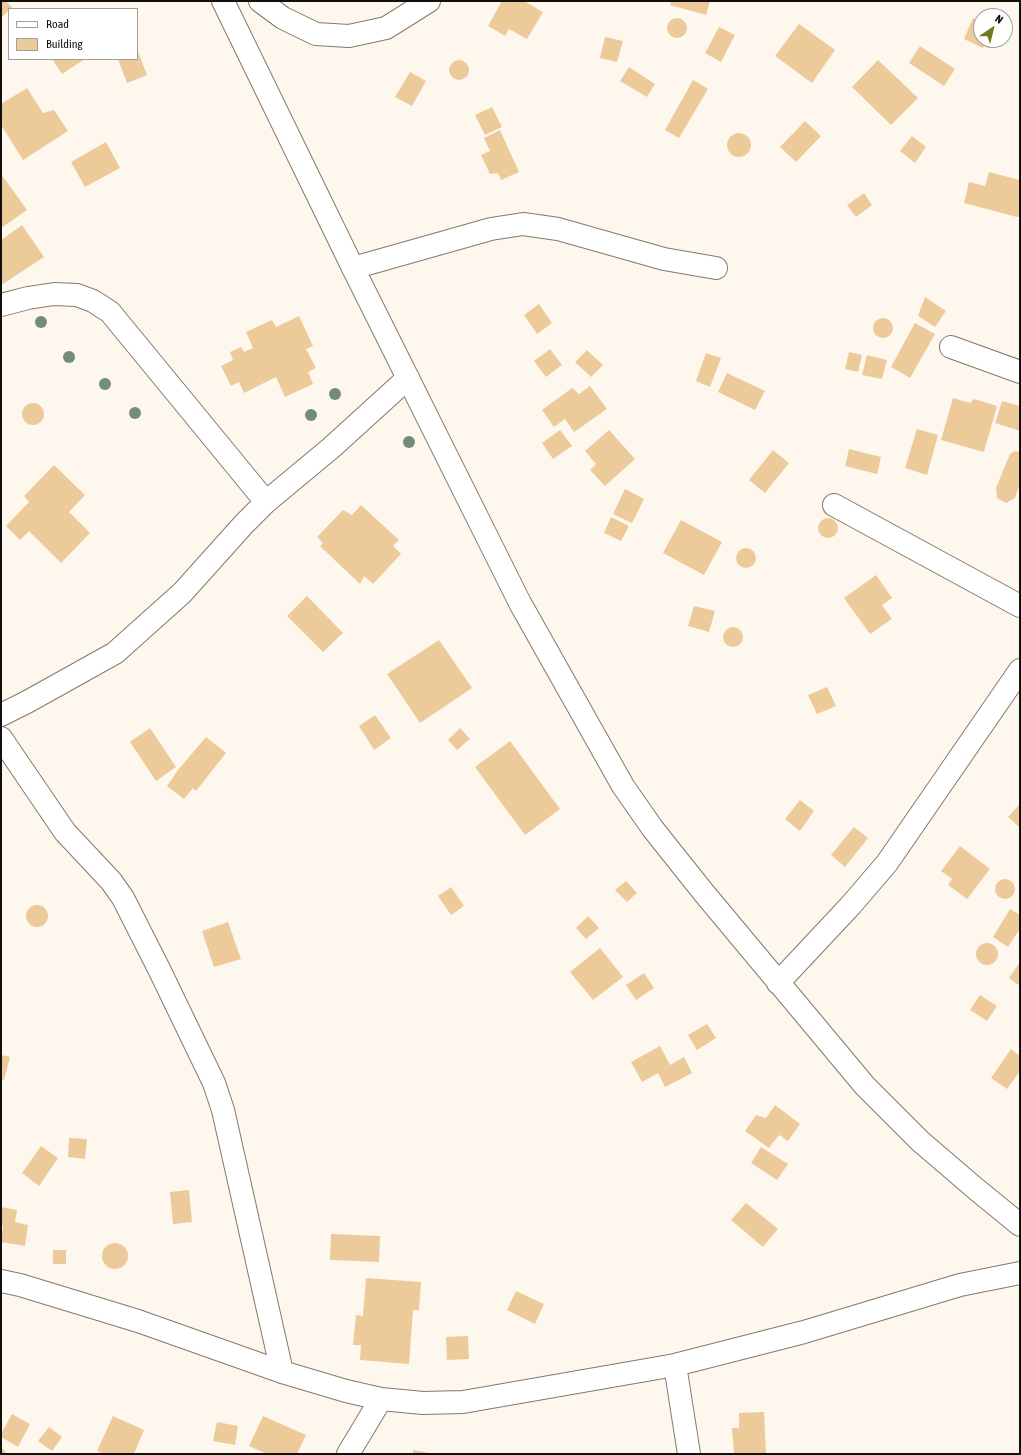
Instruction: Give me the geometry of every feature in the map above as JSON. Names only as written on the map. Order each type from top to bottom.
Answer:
[{"type":"street","points":[[223,1],[353,268],[520,603],[623,786],[653,830],[778,983],[865,1086],[920,1140],[1020,1225]]},
{"type":"street","points":[[260,1],[283,18],[316,34],[350,36],[386,28],[429,1]]},
{"type":"street","points":[[353,268],[491,229],[523,224],[558,229],[664,259],[716,268]]},
{"type":"street","points":[[1,305],[28,298],[54,294],[78,295],[93,300],[110,312],[266,502]]},
{"type":"street","points":[[951,347],[1020,372]]},
{"type":"street","points":[[1,715],[115,653],[182,592],[266,502],[331,448],[408,378]]},
{"type":"street","points":[[834,505],[1020,606]]},
{"type":"street","points":[[778,983],[851,905],[887,863],[1020,670]]},
{"type":"street","points":[[1,738],[65,832],[111,881],[123,898],[214,1083],[223,1110],[282,1372]]},
{"type":"street","points":[[1,1281],[20,1285],[138,1321],[282,1372],[346,1391],[381,1399],[423,1403],[462,1402],[675,1365],[744,1349],[960,1285],[1020,1273]]},
{"type":"street","points":[[675,1365],[688,1454]]},
{"type":"street","points":[[348,1454],[381,1399]]},
{"type":"building","points":[[1,1],[6,1],[12,7],[8,8],[8,11],[1,18]]},
{"type":"building","points":[[502,1],[524,1],[543,12],[527,39],[509,29],[505,36],[488,26]]},
{"type":"building","points":[[671,1],[710,1],[706,15],[670,5]]},
{"type":"building","points":[[677,18],[684,21],[687,28],[684,35],[677,38],[670,35],[667,28],[670,21]]},
{"type":"building","points":[[973,18],[973,43],[964,39]]},
{"type":"building","points":[[799,24],[835,50],[812,83],[775,56]]},
{"type":"building","points":[[719,27],[735,35],[721,62],[705,53]]},
{"type":"building","points":[[605,37],[623,41],[617,62],[600,58]]},
{"type":"building","points":[[920,46],[955,69],[944,86],[909,63]]},
{"type":"building","points":[[138,52],[147,75],[127,83],[118,60],[138,60]]},
{"type":"building","points":[[53,60],[83,60],[62,74]]},
{"type":"building","points":[[459,60],[466,63],[469,70],[466,77],[459,80],[452,77],[449,70],[452,63]]},
{"type":"building","points":[[878,60],[918,98],[891,125],[852,87]]},
{"type":"building","points":[[629,67],[655,84],[647,97],[620,81]]},
{"type":"building","points":[[410,72],[426,81],[412,106],[395,97]]},
{"type":"building","points":[[693,80],[708,89],[679,138],[665,130]]},
{"type":"building","points":[[27,88],[43,113],[54,110],[68,131],[23,160],[1,125],[1,104]]},
{"type":"building","points":[[492,107],[502,127],[485,135],[475,115]]},
{"type":"building","points":[[805,121],[821,136],[796,162],[780,147]]},
{"type":"building","points":[[500,130],[519,172],[501,180],[498,173],[490,174],[481,155],[490,151],[484,138]]},
{"type":"building","points":[[739,133],[747,137],[751,145],[747,153],[739,157],[731,153],[727,145],[731,137]]},
{"type":"building","points":[[912,136],[926,147],[915,163],[900,151]]},
{"type":"building","points":[[106,142],[120,168],[85,187],[71,162]]},
{"type":"building","points":[[989,172],[1020,180],[1020,216],[1017,217],[964,203],[969,182],[985,186]]},
{"type":"building","points":[[1,174],[27,210],[1,228]]},
{"type":"building","points":[[864,193],[872,205],[856,217],[847,205]]},
{"type":"building","points":[[22,225],[44,257],[3,284],[1,281],[1,240]]},
{"type":"building","points":[[925,297],[946,311],[935,327],[918,316]]},
{"type":"building","points":[[539,304],[552,323],[537,334],[524,315]]},
{"type":"building","points":[[299,316],[313,346],[306,349],[316,368],[308,372],[313,384],[285,397],[276,377],[244,393],[239,382],[231,386],[221,366],[233,360],[230,352],[241,347],[244,352],[253,348],[246,332],[272,320],[276,327]]},
{"type":"building","points":[[883,318],[890,321],[893,328],[890,335],[883,338],[876,335],[873,328],[876,321]]},
{"type":"building","points":[[915,323],[935,334],[910,378],[891,367]]},
{"type":"building","points":[[550,349],[562,365],[546,377],[534,361]]},
{"type":"building","points":[[587,350],[603,365],[591,377],[575,362]]},
{"type":"building","points":[[849,352],[862,355],[858,372],[845,369]]},
{"type":"building","points":[[706,353],[721,358],[710,387],[696,381]]},
{"type":"building","points":[[867,355],[887,360],[882,379],[862,375]]},
{"type":"building","points":[[727,373],[765,391],[755,410],[718,392]]},
{"type":"building","points":[[590,386],[607,409],[574,432],[565,419],[554,427],[542,410],[572,388],[579,394]]},
{"type":"building","points":[[953,398],[970,403],[974,399],[997,406],[984,452],[941,440]]},
{"type":"building","points":[[1002,401],[1020,406],[1020,431],[995,423]]},
{"type":"building","points":[[33,403],[41,406],[44,414],[41,422],[33,425],[25,422],[22,414],[25,406]]},
{"type":"building","points":[[917,429],[938,435],[927,475],[905,468]]},
{"type":"building","points":[[560,430],[572,446],[553,459],[542,443]]},
{"type":"building","points":[[609,430],[635,459],[605,486],[590,470],[596,464],[585,451]]},
{"type":"building","points":[[849,449],[881,457],[877,474],[845,466]]},
{"type":"building","points":[[773,450],[789,463],[765,493],[749,480]]},
{"type":"building","points":[[1015,451],[1020,452],[1020,484],[1015,498],[1006,503],[997,498],[996,488],[1010,454]]},
{"type":"building","points":[[54,465],[85,495],[69,512],[90,533],[61,563],[29,531],[20,540],[6,526],[29,502],[24,496]]},
{"type":"building","points":[[625,489],[644,499],[632,523],[613,514]]},
{"type":"building","points":[[361,505],[399,540],[393,546],[401,554],[373,584],[364,576],[360,584],[320,546],[323,543],[317,537],[343,510],[352,515]]},
{"type":"building","points":[[611,517],[629,526],[621,541],[604,533]]},
{"type":"building","points":[[828,518],[835,521],[838,528],[835,535],[828,538],[821,535],[818,528],[821,521]]},
{"type":"building","points":[[681,520],[722,542],[704,575],[663,553]]},
{"type":"building","points":[[746,548],[753,551],[756,558],[753,565],[746,568],[739,565],[736,558],[739,551]]},
{"type":"building","points":[[876,575],[892,598],[882,605],[892,619],[870,634],[844,598]]},
{"type":"building","points":[[307,596],[343,633],[323,652],[287,616]]},
{"type":"building","points":[[694,606],[715,611],[709,632],[688,626]]},
{"type":"building","points":[[733,627],[740,630],[743,637],[740,644],[733,647],[726,644],[723,637],[726,630]]},
{"type":"building","points":[[439,640],[472,688],[420,723],[387,674]]},
{"type":"building","points":[[827,687],[836,706],[817,714],[808,695]]},
{"type":"building","points":[[375,715],[391,738],[374,750],[359,726]]},
{"type":"building","points":[[150,728],[176,767],[156,781],[130,742]]},
{"type":"building","points":[[460,728],[470,739],[457,750],[448,740]]},
{"type":"building","points":[[206,737],[226,753],[196,791],[193,788],[184,799],[167,786],[178,770]]},
{"type":"building","points":[[510,741],[560,809],[525,835],[475,767]]},
{"type":"building","points":[[800,800],[814,811],[800,831],[785,819]]},
{"type":"building","points":[[1020,804],[1020,828],[1008,817]]},
{"type":"building","points":[[854,827],[868,838],[845,867],[831,855]]},
{"type":"building","points":[[960,846],[990,869],[967,899],[948,885],[952,879],[941,871]]},
{"type":"building","points":[[1005,879],[1012,882],[1015,889],[1012,896],[1005,899],[998,896],[995,889],[998,882]]},
{"type":"building","points":[[626,881],[637,893],[627,902],[615,890]]},
{"type":"building","points":[[451,887],[464,906],[451,915],[438,896]]},
{"type":"building","points":[[37,905],[45,908],[48,916],[45,924],[37,927],[29,924],[26,916],[29,908]]},
{"type":"building","points":[[1010,909],[1020,915],[1020,929],[1008,947],[993,937]]},
{"type":"building","points":[[588,916],[599,928],[586,939],[576,928]]},
{"type":"building","points":[[228,922],[241,959],[214,967],[202,931]]},
{"type":"building","points":[[987,943],[995,946],[998,954],[995,962],[987,965],[979,962],[976,954],[979,946]]},
{"type":"building","points":[[600,948],[623,977],[593,1000],[570,972]]},
{"type":"building","points":[[1020,962],[1020,986],[1009,978]]},
{"type":"building","points":[[644,973],[654,988],[636,1000],[626,985]]},
{"type":"building","points":[[980,995],[997,1006],[987,1021],[970,1010]]},
{"type":"building","points":[[707,1024],[716,1038],[697,1050],[688,1035]]},
{"type":"building","points":[[660,1046],[670,1065],[684,1057],[692,1073],[665,1087],[658,1073],[642,1082],[631,1062]]},
{"type":"building","points":[[1011,1049],[1020,1056],[1020,1071],[1007,1089],[991,1078]]},
{"type":"building","points":[[1,1055],[10,1057],[4,1080],[1,1079]]},
{"type":"building","points":[[775,1105],[800,1124],[788,1141],[779,1135],[769,1148],[745,1131],[756,1115],[766,1118]]},
{"type":"building","points":[[69,1138],[87,1139],[85,1159],[68,1157]]},
{"type":"building","points":[[41,1146],[58,1158],[39,1186],[22,1173]]},
{"type":"building","points":[[761,1147],[788,1164],[777,1180],[751,1163]]},
{"type":"building","points":[[189,1190],[192,1222],[173,1224],[170,1192]]},
{"type":"building","points":[[746,1203],[778,1229],[763,1247],[731,1220]]},
{"type":"building","points":[[1,1207],[17,1210],[15,1222],[28,1225],[25,1246],[1,1242],[3,1226],[1,1225]]},
{"type":"building","points":[[331,1234],[380,1236],[379,1262],[330,1260]]},
{"type":"building","points":[[115,1243],[124,1247],[128,1256],[124,1265],[115,1269],[106,1265],[102,1256],[106,1247]]},
{"type":"building","points":[[53,1250],[66,1250],[66,1264],[53,1264]]},
{"type":"building","points":[[366,1278],[421,1282],[419,1310],[413,1310],[409,1364],[360,1360],[361,1345],[353,1345],[356,1315],[363,1316]]},
{"type":"building","points":[[516,1291],[544,1304],[535,1324],[507,1310]]},
{"type":"building","points":[[468,1336],[469,1359],[447,1360],[446,1337]]},
{"type":"building","points":[[764,1412],[766,1454],[734,1454],[732,1428],[739,1428],[739,1413]]},
{"type":"building","points":[[12,1414],[30,1424],[18,1447],[1,1437],[1,1434]]},
{"type":"building","points":[[113,1416],[144,1430],[134,1454],[104,1454],[97,1451]]},
{"type":"building","points":[[263,1416],[306,1435],[297,1454],[267,1454],[249,1446]]},
{"type":"building","points":[[217,1422],[238,1426],[235,1445],[213,1441]]},
{"type":"building","points":[[49,1427],[62,1437],[52,1451],[38,1441]]},
{"type":"building","points":[[1,1447],[6,1452],[4,1454],[1,1454]]},
{"type":"building","points":[[413,1450],[430,1453],[430,1454],[413,1454]]}]
